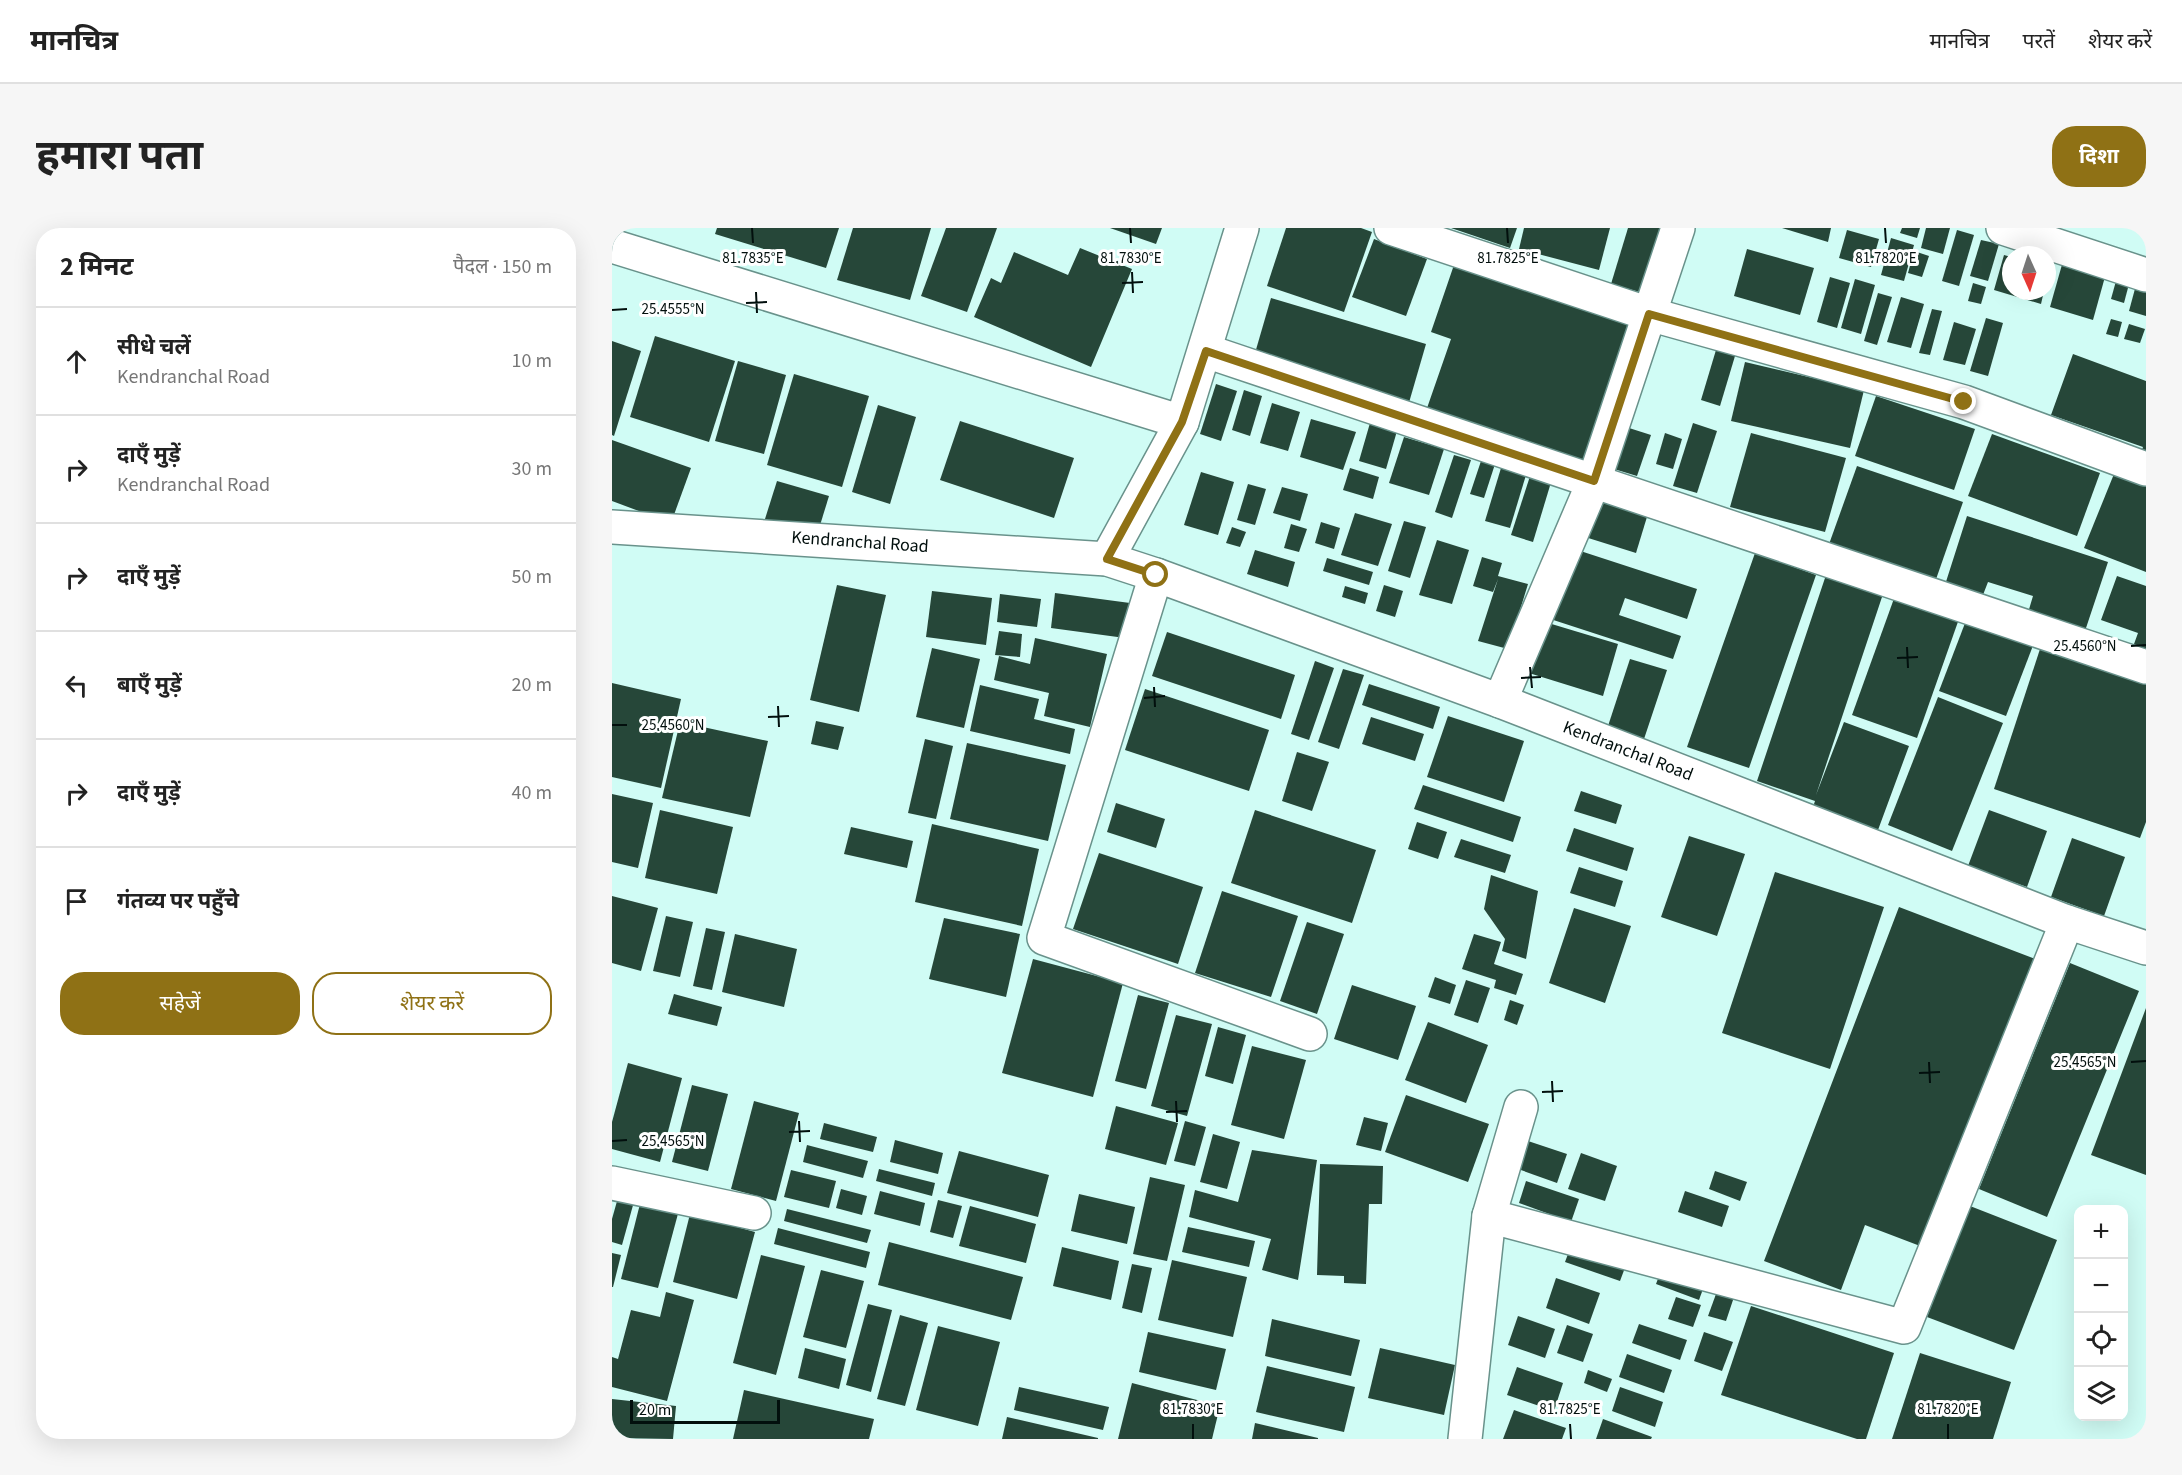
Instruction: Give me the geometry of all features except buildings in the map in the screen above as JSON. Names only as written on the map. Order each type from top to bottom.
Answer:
[{"type":"street","points":[[1107,559],[1182,422],[1206,351],[1242,228]]},
{"type":"street","points":[[1391,228],[1649,314],[1964,402],[2146,469]]},
{"type":"street","points":[[1500,700],[1594,481],[1678,228]]},
{"type":"street","points":[[2004,228],[2146,275]]},
{"type":"street","points":[[612,246],[1182,422]]},
{"type":"street","points":[[1206,351],[2146,667]]},
{"type":"street","name":"Kendranchal Road","points":[[612,527],[1107,559],[1500,700],[2067,922],[2145,943]]},
{"type":"street","points":[[1156,575],[1044,938],[1310,1034]]},
{"type":"street","points":[[1489,1216],[1904,1327],[2067,922]]},
{"type":"street","points":[[1465,1439],[1489,1216],[1521,1107]]},
{"type":"street","points":[[612,1183],[754,1213]]},
{"type":"route","points":[[1156,575],[1107,559],[1182,422],[1206,351],[1594,481],[1649,314],[1964,402]]}]
